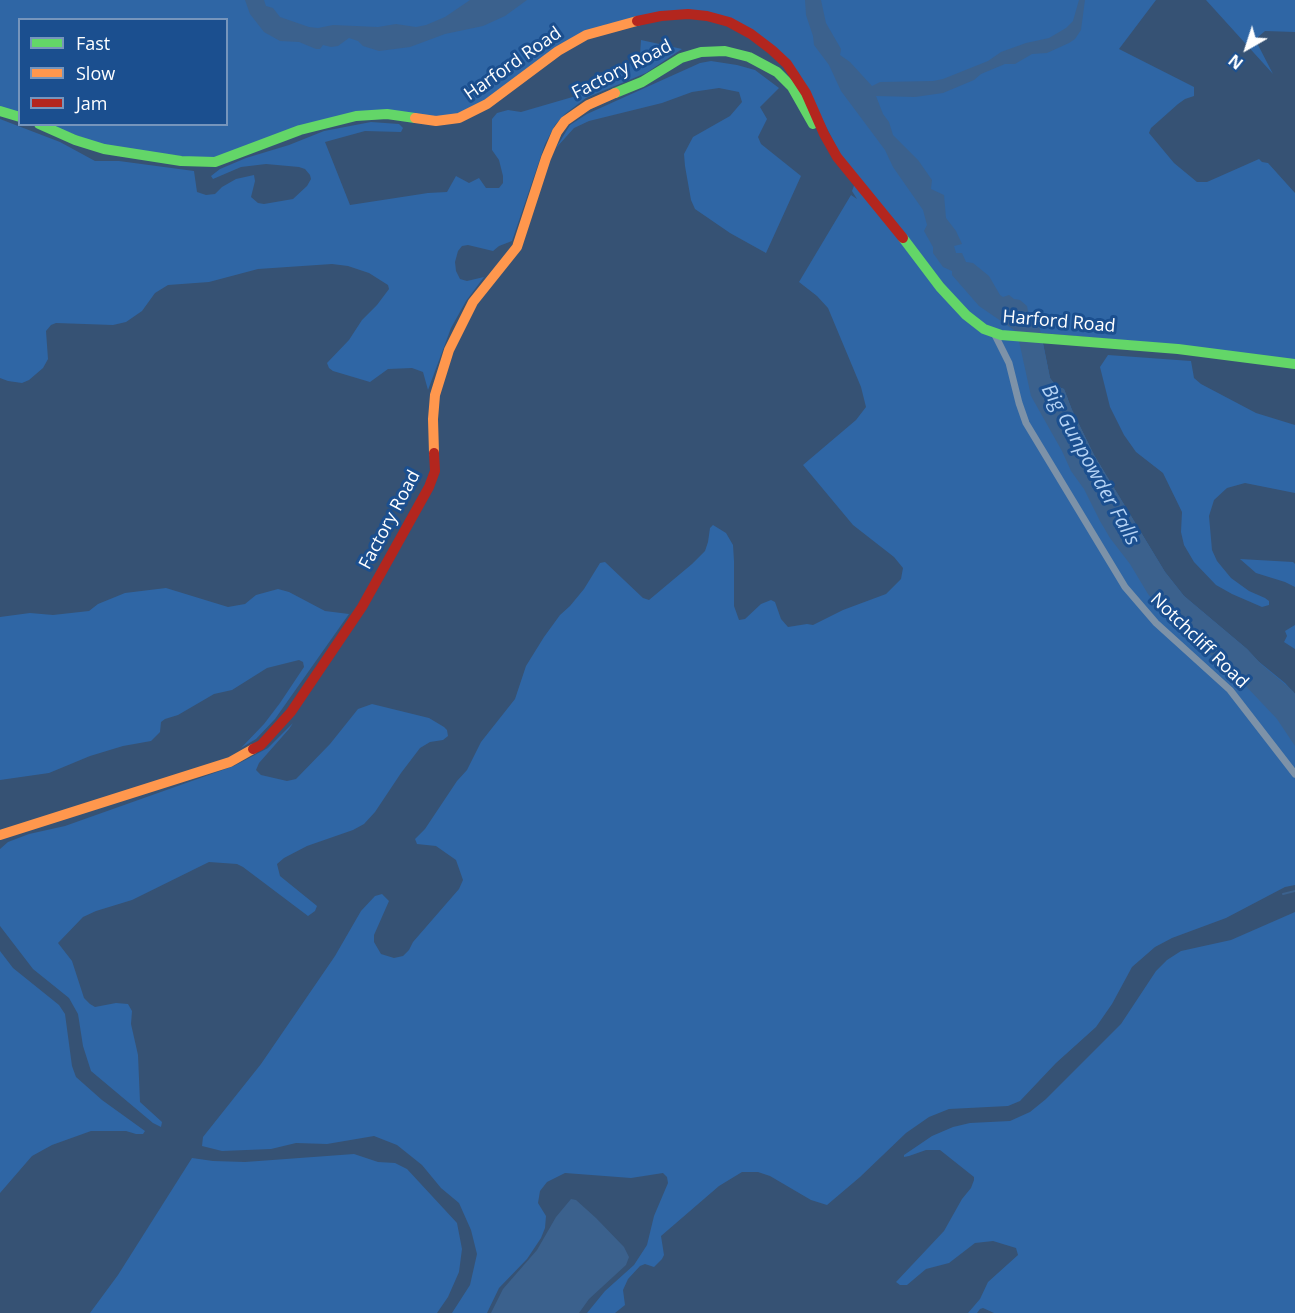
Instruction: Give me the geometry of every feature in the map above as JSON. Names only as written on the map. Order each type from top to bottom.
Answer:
[{"type":"main road","name":"Harford Road","points":[[44,126],[75,140],[104,149],[187,162],[215,162],[300,130],[356,116],[387,114],[436,121],[459,118],[487,104],[558,51],[586,35],[637,20],[670,15],[695,14],[714,17],[736,26],[772,50],[798,79],[837,157],[881,209],[940,287],[966,315],[984,329],[1009,335],[1178,349],[1295,364]]},
{"type":"main road","name":"Factory Road","points":[[0,835],[230,762],[261,745],[291,712],[362,607],[429,487],[435,471],[433,419],[435,395],[449,350],[473,302],[517,247],[546,158],[557,132],[565,121],[588,105],[642,82],[681,58],[701,52],[725,51],[748,57],[777,72],[792,87],[815,127],[821,127]]},
{"type":"main road","points":[[0,111],[18,116]]},
{"type":"street","name":"Notchcliff Road","points":[[994,333],[1009,363],[1026,423],[1125,587],[1156,623],[1230,690],[1295,774]]},
{"type":"shaded area","points":[[0,0],[1156,0],[1119,49],[1194,87],[1194,96],[1178,104],[1151,128],[1149,133],[1174,163],[1197,182],[1207,182],[1259,159],[1268,163],[1295,193],[1295,361],[1178,345],[1041,333],[1050,378],[1056,386],[1064,389],[1094,455],[1165,572],[1184,596],[1247,649],[1295,694],[1295,885],[1285,887],[1226,918],[1172,938],[1155,947],[1132,967],[1112,1004],[1096,1027],[1056,1063],[1020,1101],[1008,1106],[949,1109],[929,1117],[906,1133],[827,1205],[811,1200],[770,1176],[758,1172],[742,1172],[719,1186],[661,1236],[664,1255],[662,1259],[654,1267],[645,1264],[640,1266],[628,1279],[623,1290],[625,1305],[615,1313],[587,1313],[605,1291],[634,1265],[647,1245],[654,1216],[668,1183],[667,1177],[663,1173],[631,1178],[565,1173],[547,1182],[540,1191],[538,1203],[546,1216],[545,1228],[527,1259],[499,1288],[487,1313],[452,1313],[470,1285],[477,1254],[471,1230],[459,1203],[441,1188],[422,1165],[397,1145],[374,1136],[327,1144],[296,1143],[271,1149],[222,1151],[202,1146],[203,1137],[261,1064],[335,956],[361,911],[375,896],[382,894],[389,901],[374,935],[374,942],[381,954],[394,958],[403,956],[409,950],[413,942],[459,889],[463,880],[456,860],[436,846],[417,844],[415,839],[425,829],[467,770],[481,742],[515,699],[526,666],[544,637],[584,589],[600,563],[605,562],[643,598],[649,600],[705,551],[710,528],[713,525],[726,533],[733,545],[734,606],[739,620],[745,619],[761,604],[771,600],[775,602],[781,619],[788,627],[813,625],[843,610],[886,594],[901,579],[903,568],[894,557],[853,525],[803,465],[856,420],[866,407],[861,387],[828,308],[799,282],[851,195],[857,199],[852,191],[855,183],[798,72],[712,13],[607,24],[461,114],[441,117],[382,110],[214,158],[201,159],[104,146],[52,126],[228,126],[228,18],[18,18],[18,113],[0,107]]},
{"type":"shaded area","points":[[1206,0],[1295,0],[1295,32],[1265,31],[1258,37],[1257,43],[1273,74]]},
{"type":"shaded area","points":[[641,40],[682,49],[646,73],[586,98],[565,114],[555,125],[545,144],[512,241],[493,251],[468,245],[462,246],[458,251],[455,262],[460,279],[467,281],[484,277],[466,301],[451,328],[428,390],[423,372],[412,368],[388,369],[370,382],[329,368],[327,363],[349,340],[362,320],[389,289],[388,285],[369,273],[348,266],[332,264],[258,269],[209,282],[168,285],[155,293],[142,311],[126,322],[113,325],[56,323],[46,331],[48,359],[43,368],[22,383],[0,378],[0,119],[60,142],[95,161],[119,161],[194,171],[197,192],[206,195],[215,194],[236,179],[254,175],[255,181],[251,197],[258,203],[264,204],[293,199],[307,186],[311,179],[310,175],[305,169],[299,167],[266,164],[241,167],[213,179],[211,176],[220,169],[246,158],[324,131],[371,122],[399,124],[403,128],[401,132],[365,131],[325,142],[350,205],[447,192],[456,176],[469,183],[479,178],[486,188],[499,188],[503,183],[503,176],[499,160],[492,150],[492,119],[497,113],[508,110],[521,112],[576,96],[610,83],[619,69],[635,61],[640,55]]},
{"type":"shaded area","points":[[711,61],[755,70],[779,88],[760,107],[767,119],[758,137],[761,144],[801,176],[766,253],[730,233],[695,209],[691,200],[685,166],[684,154],[693,137],[730,116],[742,102],[739,92],[719,88],[692,92],[662,103],[589,121],[574,128],[556,148],[570,125],[587,114],[700,63]]},
{"type":"shaded area","points":[[1108,355],[1191,361],[1194,378],[1201,384],[1256,413],[1295,425],[1295,493],[1245,483],[1227,488],[1214,500],[1209,516],[1212,550],[1217,561],[1231,578],[1249,591],[1265,598],[1269,601],[1269,605],[1262,607],[1216,585],[1194,562],[1184,545],[1181,532],[1182,512],[1163,473],[1136,452],[1124,435],[1110,407],[1100,367]]},
{"type":"shaded area","points":[[1240,559],[1293,562],[1295,564],[1295,587],[1256,573]]},
{"type":"shaded area","points":[[166,588],[228,607],[245,604],[256,595],[278,589],[289,592],[325,611],[349,614],[275,719],[256,739],[241,748],[280,703],[304,667],[303,662],[299,660],[267,668],[232,690],[214,694],[178,715],[165,719],[161,722],[160,732],[151,741],[123,746],[90,756],[49,773],[0,780],[0,617],[30,613],[53,615],[89,611],[98,604],[125,593]]},
{"type":"shaded area","points":[[1295,625],[1295,649],[1284,642],[1287,636],[1285,631]]},
{"type":"shaded area","points":[[372,704],[429,718],[444,727],[448,736],[420,748],[364,824],[307,846],[277,864],[280,876],[317,906],[315,911],[308,916],[237,864],[209,862],[132,900],[83,917],[58,943],[72,961],[84,998],[90,1004],[95,1007],[116,1003],[128,1004],[132,1011],[131,1024],[138,1055],[140,1102],[162,1122],[161,1127],[153,1123],[91,1071],[83,1046],[78,1014],[69,998],[33,969],[0,926],[0,849],[8,842],[29,834],[65,826],[234,766],[268,748],[293,723],[259,763],[256,770],[261,775],[287,781],[296,779],[330,744],[358,709]]},
{"type":"shaded area","points":[[1295,912],[1295,1313],[994,1313],[983,1308],[977,1313],[968,1313],[980,1299],[988,1282],[1018,1255],[1016,1248],[993,1241],[975,1243],[949,1263],[926,1269],[907,1285],[900,1285],[896,1282],[944,1231],[974,1180],[974,1177],[940,1150],[926,1150],[904,1157],[904,1155],[932,1136],[953,1127],[970,1123],[1010,1121],[1030,1112],[1121,1024],[1156,971],[1167,960],[1181,951],[1231,940]]},
{"type":"shaded area","points":[[0,951],[13,968],[59,1005],[65,1014],[72,1066],[76,1077],[102,1100],[145,1131],[143,1134],[136,1134],[126,1131],[91,1131],[52,1145],[32,1156],[0,1193]]},
{"type":"shaded area","points":[[354,1154],[378,1162],[395,1163],[407,1169],[457,1223],[462,1249],[459,1272],[448,1297],[437,1313],[90,1313],[118,1275],[192,1158],[245,1162]]},
{"type":"water","points":[[245,0],[264,0],[266,6],[273,8],[280,17],[318,28],[333,25],[378,27],[396,24],[416,27],[445,17],[470,0],[527,0],[505,16],[483,26],[445,34],[410,47],[379,51],[349,38],[338,46],[323,45],[320,49],[299,42],[280,41],[264,32],[250,14]]},
{"type":"water","name":"Big Gunpowder Falls","points":[[805,0],[821,0],[826,23],[841,49],[840,55],[850,62],[872,86],[880,82],[943,79],[988,61],[1001,52],[1049,38],[1073,21],[1079,0],[1085,0],[1081,30],[1069,43],[1047,53],[1032,54],[1015,64],[1005,64],[943,93],[915,97],[876,96],[893,135],[918,160],[932,180],[931,189],[944,195],[946,218],[962,244],[954,246],[956,253],[962,253],[966,262],[973,263],[989,276],[1000,295],[1003,297],[1009,295],[1027,306],[1029,316],[1039,325],[1050,378],[1056,386],[1064,389],[1094,455],[1165,572],[1184,596],[1247,649],[1295,694],[1295,746],[1277,719],[1243,683],[1166,616],[1110,538],[1031,396],[1017,332],[979,306],[952,275],[952,271],[943,267],[933,253],[933,247],[924,231],[927,225],[923,210],[893,167],[885,150],[841,91],[829,65],[814,45],[806,15]]},
{"type":"water","points":[[571,1199],[576,1200],[596,1218],[624,1247],[629,1257],[626,1265],[589,1299],[579,1313],[491,1313],[503,1289],[537,1250],[556,1217]]},
{"type":"waterway","points":[[1283,894],[1295,891]]},
{"type":"traffic: fast","points":[[615,93],[642,82],[681,58],[701,52],[725,51],[749,57],[777,72],[792,87],[813,124]]},
{"type":"traffic: fast","points":[[0,111],[18,116]]},
{"type":"traffic: fast","points":[[44,126],[75,140],[104,149],[181,161],[215,162],[300,130],[356,116],[387,114],[415,118]]},
{"type":"traffic: fast","points":[[903,238],[940,287],[966,315],[984,329],[1001,335],[1178,349],[1295,364]]},
{"type":"traffic: slow","points":[[415,118],[436,121],[459,118],[487,104],[558,51],[586,35],[637,21]]},
{"type":"traffic: slow","points":[[434,453],[435,395],[449,350],[473,302],[517,247],[546,158],[557,132],[565,121],[588,105],[615,93]]},
{"type":"traffic: slow","points":[[0,835],[230,762],[253,749]]},
{"type":"traffic: jam","points":[[637,21],[688,14],[707,16],[729,22],[751,34],[772,50],[787,64],[806,93],[837,157],[903,238]]},
{"type":"traffic: jam","points":[[253,749],[261,745],[291,712],[362,607],[429,487],[435,471],[434,453]]}]
